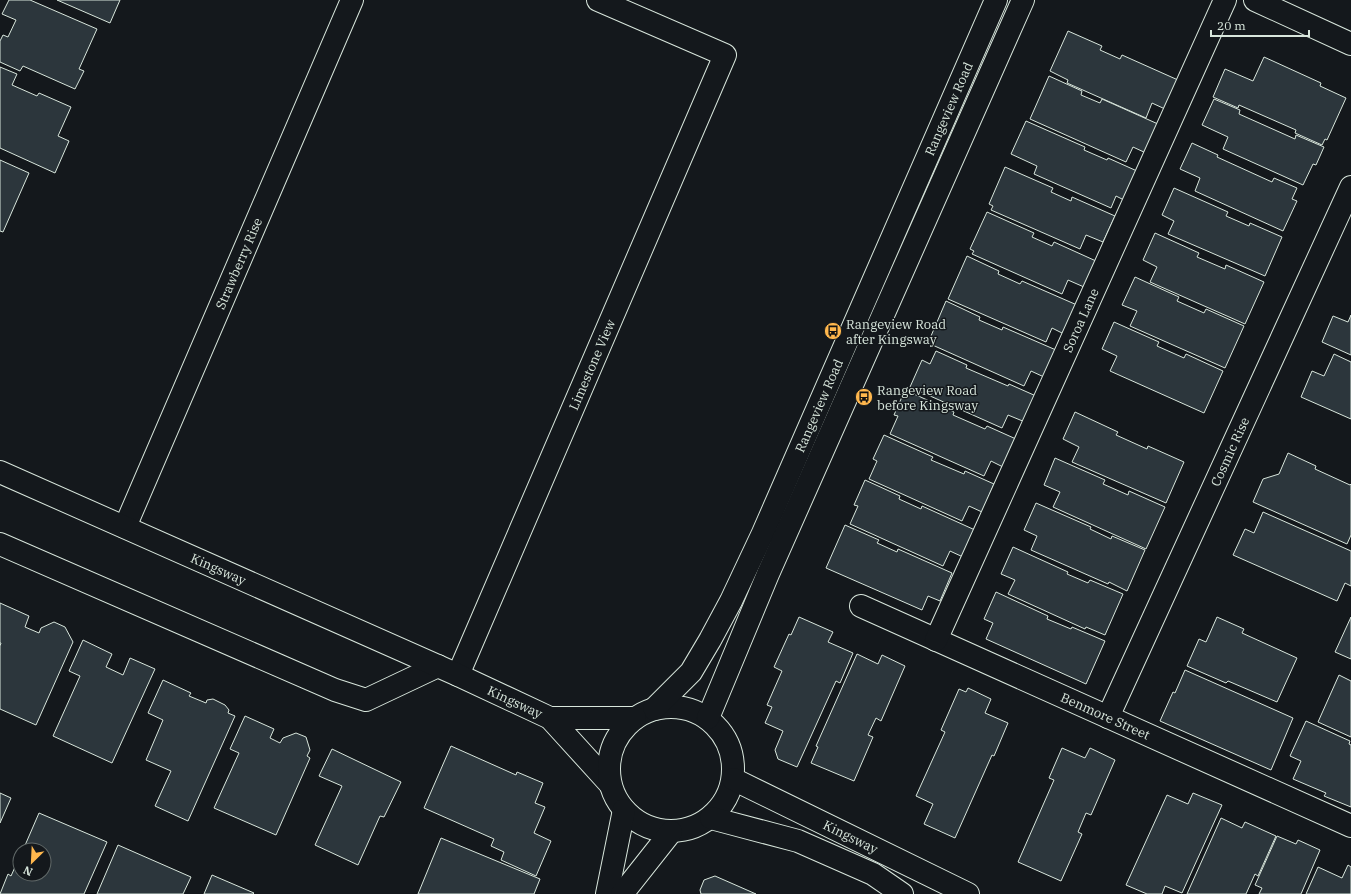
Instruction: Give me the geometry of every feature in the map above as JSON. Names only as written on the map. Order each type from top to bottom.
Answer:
[{"type":"street","name":"Strawberry Rise","points":[[125,527],[352,0]]},
{"type":"street","name":"Limestone View","points":[[458,675],[725,55],[598,0]]},
{"type":"street","name":"Rangeview Road","points":[[654,709],[691,672],[731,601],[996,0]]},
{"type":"street","name":"Rangeview Road","points":[[708,718],[768,574],[1023,0]]},
{"type":"street","name":"Soroa Lane","points":[[936,640],[1225,0]]},
{"type":"street","points":[[1256,0],[1351,44]]},
{"type":"street","name":"Cosmic Rise","points":[[1108,717],[1351,187]]},
{"type":"street","points":[[813,418],[833,427]]},
{"type":"street","name":"Kingsway","points":[[0,472],[438,666],[550,718],[610,784]]},
{"type":"street","points":[[0,544],[335,690],[366,700],[438,666]]},
{"type":"street","name":"Benmore Street","points":[[861,606],[1351,826]]},
{"type":"street","points":[[682,708],[708,718],[719,729],[732,753],[733,779],[725,801],[711,818],[696,827],[671,832],[644,826],[624,810],[610,784],[609,760],[615,741],[635,718],[654,709],[682,708]]},
{"type":"street","name":"Kingsway","points":[[550,718],[635,718]]},
{"type":"street","name":"Kingsway","points":[[733,779],[968,894]]},
{"type":"street","points":[[607,894],[624,810]]},
{"type":"street","name":"Kingsway","points":[[711,818],[798,841],[873,874],[902,894]]},
{"type":"street","points":[[622,894],[671,832]]},
{"type":"building","points":[[9,0],[30,0],[97,29],[79,69],[84,71],[75,89],[23,66],[20,71],[0,62],[0,41],[3,35],[8,37],[16,20],[2,14]]},
{"type":"building","points":[[57,0],[120,0],[110,23]]},
{"type":"building","points":[[1068,31],[1102,46],[1100,50],[1120,59],[1122,55],[1178,80],[1165,109],[1152,103],[1146,118],[1067,83],[1068,80],[1050,71]]},
{"type":"building","points":[[1264,57],[1321,83],[1320,86],[1346,98],[1327,140],[1325,139],[1322,145],[1295,133],[1296,130],[1239,105],[1238,108],[1213,97],[1225,69],[1253,81]]},
{"type":"building","points":[[0,67],[17,74],[12,85],[37,96],[39,93],[71,107],[58,136],[69,141],[55,173],[0,148]]},
{"type":"building","points":[[1049,76],[1082,91],[1081,95],[1100,103],[1102,99],[1158,124],[1146,153],[1133,147],[1126,162],[1030,119]]},
{"type":"building","points":[[1214,99],[1240,110],[1239,114],[1295,139],[1296,135],[1324,147],[1316,165],[1313,164],[1303,185],[1223,149],[1228,137],[1202,125]]},
{"type":"building","points":[[1026,121],[1085,147],[1084,150],[1107,160],[1108,158],[1137,171],[1124,200],[1116,196],[1111,208],[1034,174],[1037,166],[1011,154]]},
{"type":"building","points":[[1192,143],[1218,155],[1217,157],[1272,182],[1274,178],[1297,188],[1292,199],[1297,201],[1283,231],[1195,191],[1200,178],[1180,169]]},
{"type":"building","points":[[0,160],[29,173],[3,232],[0,231]]},
{"type":"building","points":[[1005,167],[1053,188],[1051,192],[1071,201],[1072,197],[1115,216],[1103,242],[1086,235],[1080,249],[991,210],[993,206],[989,204]]},
{"type":"building","points":[[1174,188],[1228,212],[1226,216],[1249,226],[1250,223],[1282,237],[1265,276],[1168,234],[1174,221],[1162,215]]},
{"type":"building","points":[[987,212],[1034,233],[1032,237],[1052,246],[1054,242],[1096,261],[1084,287],[1068,280],[1062,294],[972,254],[974,251],[970,249]]},
{"type":"building","points":[[1155,233],[1199,253],[1197,257],[1225,269],[1226,265],[1264,282],[1245,324],[1150,282],[1157,267],[1143,260]]},
{"type":"building","points":[[967,256],[999,271],[998,274],[1020,284],[1022,281],[1077,305],[1064,334],[1052,328],[1046,342],[948,299]]},
{"type":"building","points":[[1135,277],[1179,297],[1177,301],[1204,313],[1206,309],[1244,326],[1225,368],[1130,326],[1137,311],[1122,305]]},
{"type":"building","points":[[946,301],[980,317],[979,320],[1002,330],[1003,327],[1056,350],[1044,377],[1031,371],[1024,386],[928,343]]},
{"type":"building","points":[[1351,315],[1351,355],[1322,342],[1333,316],[1348,322]]},
{"type":"building","points":[[1114,322],[1159,342],[1157,346],[1184,358],[1186,354],[1223,371],[1204,413],[1110,371],[1117,356],[1102,349]]},
{"type":"building","points":[[936,351],[967,365],[966,368],[1036,396],[1025,422],[1008,415],[1002,428],[910,387],[922,360],[930,364]]},
{"type":"building","points":[[1334,354],[1351,362],[1351,419],[1301,397],[1312,371],[1324,376]]},
{"type":"building","points":[[905,390],[954,412],[953,415],[985,429],[987,426],[1016,439],[1003,467],[991,461],[984,476],[890,434],[898,416],[894,415]]},
{"type":"building","points":[[1075,412],[1118,432],[1116,435],[1147,449],[1148,446],[1184,462],[1166,503],[1072,462],[1079,447],[1063,439]]},
{"type":"building","points":[[884,435],[933,457],[931,460],[964,474],[965,471],[994,484],[982,512],[969,506],[962,521],[869,479],[877,461],[873,459]]},
{"type":"building","points":[[1288,453],[1316,466],[1315,469],[1350,485],[1351,484],[1351,535],[1347,544],[1253,502],[1263,479],[1279,474]]},
{"type":"building","points":[[1055,458],[1105,480],[1103,484],[1128,495],[1129,491],[1165,507],[1146,549],[1053,507],[1060,492],[1044,485]]},
{"type":"building","points":[[865,480],[900,496],[899,499],[921,509],[922,506],[975,530],[963,557],[950,551],[943,566],[850,524],[858,506],[854,505]]},
{"type":"building","points":[[1036,503],[1091,527],[1090,529],[1111,539],[1112,536],[1145,550],[1127,591],[1109,582],[1108,584],[1031,550],[1037,536],[1024,530]]},
{"type":"building","points":[[1263,512],[1351,551],[1351,586],[1345,583],[1337,601],[1233,555],[1245,529],[1254,533]]},
{"type":"building","points":[[845,525],[879,540],[877,543],[897,552],[898,549],[952,573],[940,601],[928,596],[922,610],[826,568]]},
{"type":"building","points":[[1013,547],[1068,572],[1067,574],[1088,583],[1090,580],[1123,594],[1105,635],[1086,627],[1085,629],[1008,594],[1015,580],[1001,574]]},
{"type":"building","points":[[996,592],[1048,616],[1047,619],[1071,629],[1072,627],[1105,641],[1086,684],[986,639],[993,623],[984,619]]},
{"type":"building","points":[[0,603],[29,616],[25,627],[39,633],[41,628],[54,622],[65,627],[73,642],[36,725],[0,709]]},
{"type":"building","points":[[799,617],[833,632],[828,642],[853,653],[840,683],[836,681],[797,767],[778,759],[775,750],[783,731],[765,723],[772,707],[767,705],[782,671],[774,667],[789,634],[791,635]]},
{"type":"building","points":[[1217,617],[1244,629],[1242,633],[1297,658],[1277,702],[1228,681],[1226,683],[1187,666],[1199,639],[1206,642]]},
{"type":"building","points":[[1351,617],[1351,659],[1335,652]]},
{"type":"building","points":[[83,640],[112,654],[106,667],[123,675],[130,658],[155,669],[112,763],[53,736],[80,676],[69,671]]},
{"type":"building","points":[[857,654],[878,664],[882,655],[905,666],[881,721],[876,718],[868,735],[873,737],[854,781],[811,763],[818,747],[816,746]]},
{"type":"building","points":[[1185,670],[1293,718],[1271,770],[1160,721]]},
{"type":"building","points":[[1339,675],[1351,681],[1351,737],[1318,722]]},
{"type":"building","points":[[163,680],[191,693],[189,696],[206,703],[207,700],[213,699],[225,705],[229,710],[228,713],[235,716],[188,821],[155,806],[171,771],[146,760],[163,720],[148,713]]},
{"type":"building","points":[[968,688],[991,699],[985,713],[1008,723],[955,838],[924,824],[933,804],[916,796],[945,732],[941,730],[959,689],[966,692]]},
{"type":"building","points":[[245,716],[274,729],[270,738],[280,743],[283,738],[296,733],[306,737],[310,750],[307,756],[310,758],[276,835],[214,808],[239,753],[230,749]]},
{"type":"building","points":[[1306,721],[1350,741],[1351,807],[1324,796],[1326,793],[1293,779],[1301,761],[1290,756]]},
{"type":"building","points":[[451,746],[516,775],[517,772],[543,783],[535,803],[545,807],[534,833],[551,841],[536,876],[501,860],[504,852],[491,846],[494,839],[424,808]]},
{"type":"building","points":[[1062,748],[1085,758],[1090,748],[1115,760],[1091,815],[1086,813],[1078,832],[1082,834],[1061,881],[1018,862],[1054,780],[1049,778]]},
{"type":"building","points":[[332,749],[401,782],[384,817],[380,816],[358,865],[315,845],[342,786],[319,776]]},
{"type":"building","points":[[0,793],[11,798],[0,823]]},
{"type":"building","points":[[1193,793],[1222,805],[1182,893],[1165,886],[1162,894],[1147,894],[1126,885],[1167,795],[1188,804]]},
{"type":"building","points":[[39,813],[107,842],[84,894],[0,894],[8,874],[11,876],[12,874],[12,882],[52,882],[52,842],[26,842]]},
{"type":"building","points":[[1221,818],[1242,828],[1245,822],[1276,836],[1258,876],[1255,874],[1246,894],[1187,894]]},
{"type":"building","points":[[1277,836],[1296,844],[1298,840],[1320,850],[1301,894],[1259,894],[1262,888],[1255,885]]},
{"type":"building","points":[[441,838],[540,879],[534,894],[418,894]]},
{"type":"building","points":[[118,845],[191,877],[183,894],[97,894]]},
{"type":"building","points":[[1348,865],[1351,867],[1351,894],[1306,894],[1318,867],[1342,878]]},
{"type":"building","points":[[212,875],[254,893],[204,894]]},
{"type":"building","points":[[715,876],[756,894],[701,894],[700,890],[704,880]]},
{"type":"place","name":"Rangeview Road after Kingsway","points":[[833,331]]},
{"type":"place","name":"Rangeview Road before Kingsway","points":[[864,397]]}]
